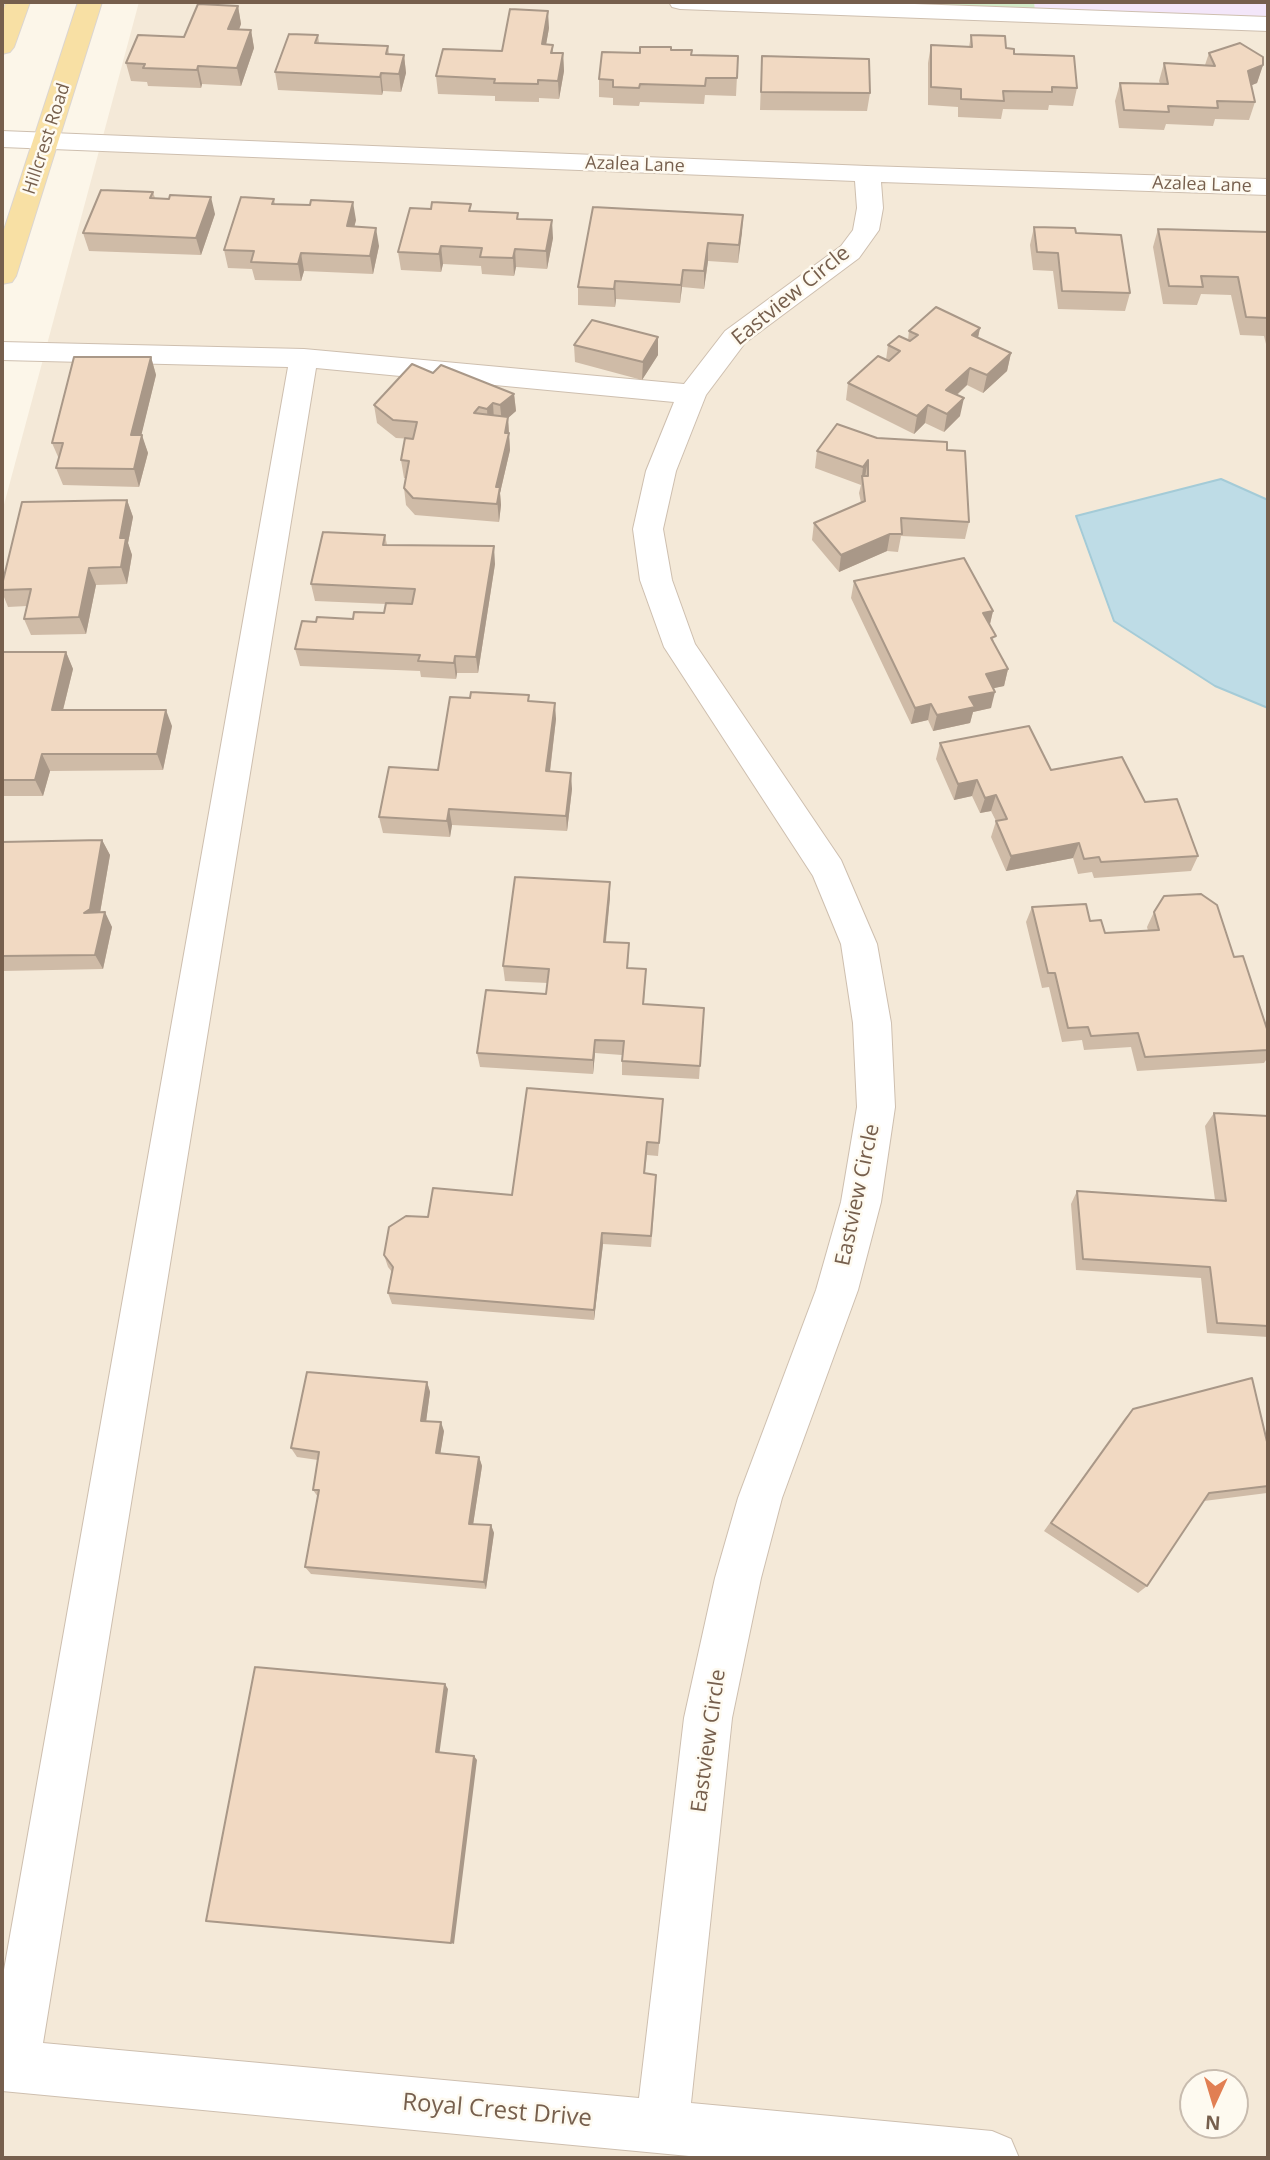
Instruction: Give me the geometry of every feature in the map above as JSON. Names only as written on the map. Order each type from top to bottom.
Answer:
[{"type":"main road","points":[[2,47],[18,2]]},
{"type":"main road","name":"Hillcrest Road","points":[[2,276],[90,2]]},
{"type":"street","points":[[680,2],[1268,24]]},
{"type":"street","name":"Azalea Lane","points":[[2,139],[867,174],[1268,187]]},
{"type":"street","name":"Eastview Circle","points":[[663,2126],[708,1718],[738,1578],[760,1498],[837,1290],[861,1202],[876,1107],[872,1023],[859,944],[828,870],[680,647],[656,580],[648,529],[661,471],[692,394],[735,337],[850,252],[866,230],[870,208],[867,174]]},
{"type":"street","points":[[2,351],[304,358],[692,394]]},
{"type":"street","points":[[7,2065],[304,358]]},
{"type":"street","name":"Royal Crest Drive","points":[[7,2065],[992,2158]]},
{"type":"shaded area","points":[[139,2],[760,2],[1268,19],[1268,2158],[2,2158],[2,512]]},
{"type":"shaded area","points":[[1034,2],[1268,2],[1268,19],[1035,11]]},
{"type":"green space","points":[[760,2],[1034,2],[1035,11]]},
{"type":"water","points":[[1221,479],[1268,500],[1268,708],[1215,686],[1114,621],[1076,516]]},
{"type":"building","points":[[198,4],[238,6],[228,29],[251,30],[237,68],[143,68],[145,64],[126,63],[138,35],[184,37]]},
{"type":"building","points":[[510,9],[548,11],[542,44],[553,45],[551,53],[563,53],[558,81],[538,80],[538,84],[494,83],[495,79],[436,76],[443,49],[502,51]]},
{"type":"building","points":[[289,34],[318,35],[315,43],[388,46],[386,54],[404,55],[399,74],[381,73],[380,77],[275,72]]},
{"type":"building","points":[[971,35],[1005,36],[1006,48],[1014,49],[1014,54],[1074,56],[1077,88],[1052,87],[1052,92],[1003,91],[1004,101],[961,99],[961,89],[931,87],[931,45],[972,47]]},
{"type":"building","points":[[1240,43],[1263,57],[1263,65],[1248,71],[1255,102],[1217,101],[1218,108],[1168,106],[1169,112],[1124,110],[1120,83],[1168,84],[1164,63],[1215,66],[1209,53]]},
{"type":"building","points":[[640,47],[692,50],[691,55],[738,56],[737,78],[706,78],[705,86],[640,84],[639,88],[613,87],[613,80],[599,79],[602,52],[640,53]]},
{"type":"building","points":[[762,56],[869,59],[870,93],[761,92]]},
{"type":"building","points":[[101,190],[153,192],[150,198],[169,199],[170,195],[211,197],[196,238],[83,233]]},
{"type":"building","points":[[241,197],[274,199],[272,204],[310,205],[311,200],[353,202],[347,226],[376,228],[370,256],[301,253],[298,264],[251,262],[254,251],[224,250]]},
{"type":"building","points":[[432,202],[471,204],[469,211],[518,213],[517,219],[552,220],[546,251],[515,249],[513,258],[480,257],[482,248],[441,246],[439,254],[398,252],[410,208],[431,209]]},
{"type":"building","points":[[593,207],[743,215],[739,245],[708,243],[704,271],[683,270],[681,285],[615,281],[614,289],[578,287]]},
{"type":"building","points":[[1034,227],[1075,228],[1076,233],[1121,235],[1130,293],[1062,291],[1058,253],[1037,252]]},
{"type":"building","points":[[1158,229],[1268,232],[1268,318],[1246,317],[1238,277],[1201,276],[1203,287],[1169,286]]},
{"type":"building","points":[[936,307],[980,328],[972,335],[1011,353],[987,375],[970,368],[946,390],[964,398],[947,414],[928,405],[917,416],[848,383],[878,356],[889,361],[900,351],[888,345],[899,336],[910,341],[918,335],[909,331]]},
{"type":"building","points":[[592,320],[658,337],[643,362],[574,345]]},
{"type":"building","points":[[74,357],[151,357],[131,435],[142,435],[134,469],[56,468],[63,443],[52,443]]},
{"type":"building","points":[[412,364],[433,373],[441,365],[514,394],[500,405],[493,403],[487,409],[479,407],[474,413],[508,417],[505,433],[509,433],[496,487],[500,487],[497,504],[413,498],[404,488],[409,461],[401,460],[405,438],[413,439],[417,422],[393,420],[374,405]]},
{"type":"building","points":[[837,424],[877,438],[947,442],[947,450],[965,451],[969,522],[901,518],[902,534],[890,534],[841,555],[814,523],[865,501],[862,476],[868,476],[868,460],[863,467],[817,451]]},
{"type":"building","points":[[127,500],[120,538],[126,538],[121,567],[89,568],[79,617],[24,619],[31,589],[2,590],[22,502]]},
{"type":"building","points":[[323,532],[385,535],[383,545],[494,546],[476,657],[455,656],[454,663],[418,661],[420,655],[295,649],[302,621],[316,622],[317,617],[353,619],[354,612],[384,613],[386,603],[412,604],[415,589],[311,584]]},
{"type":"building","points":[[964,558],[993,611],[983,613],[996,636],[991,638],[1008,669],[986,674],[995,692],[969,697],[975,707],[937,715],[931,704],[915,708],[854,581]]},
{"type":"building","points":[[2,652],[66,652],[52,710],[166,710],[157,754],[42,754],[35,780],[2,780]]},
{"type":"building","points":[[471,692],[529,695],[528,701],[555,703],[546,771],[571,773],[566,816],[449,809],[447,821],[379,817],[389,767],[438,770],[450,697],[470,698]]},
{"type":"building","points":[[1029,726],[1051,770],[1122,757],[1145,802],[1177,799],[1198,856],[1101,862],[1099,857],[1084,859],[1079,843],[1011,856],[996,821],[1007,819],[996,795],[985,798],[977,780],[958,784],[940,743]]},
{"type":"building","points":[[102,840],[90,909],[84,913],[105,912],[95,955],[2,956],[2,842]]},
{"type":"building","points":[[515,877],[610,882],[604,942],[629,943],[627,968],[646,969],[643,1004],[704,1008],[700,1066],[622,1061],[624,1041],[595,1040],[593,1060],[477,1053],[486,990],[546,994],[549,969],[503,966]]},
{"type":"building","points":[[1201,894],[1217,905],[1234,957],[1243,956],[1268,1032],[1268,1050],[1145,1057],[1138,1033],[1091,1036],[1088,1027],[1068,1028],[1055,973],[1048,973],[1032,907],[1086,904],[1090,921],[1101,920],[1105,933],[1159,930],[1154,912],[1164,896]]},
{"type":"building","points":[[527,1088],[663,1099],[659,1143],[647,1142],[644,1173],[656,1175],[651,1236],[602,1233],[594,1310],[388,1293],[393,1267],[384,1255],[389,1227],[406,1216],[428,1217],[433,1188],[512,1195]]},
{"type":"building","points":[[1214,1113],[1268,1116],[1268,1326],[1217,1323],[1210,1267],[1083,1259],[1077,1191],[1226,1201]]},
{"type":"building","points":[[307,1372],[427,1382],[421,1421],[441,1422],[436,1453],[479,1457],[469,1524],[491,1525],[484,1582],[305,1567],[319,1490],[313,1490],[319,1452],[291,1448]]},
{"type":"building","points":[[1252,1378],[1268,1446],[1268,1486],[1209,1493],[1147,1586],[1051,1523],[1133,1409]]},
{"type":"building","points":[[255,1667],[445,1684],[436,1752],[474,1756],[451,1943],[206,1921]]}]
